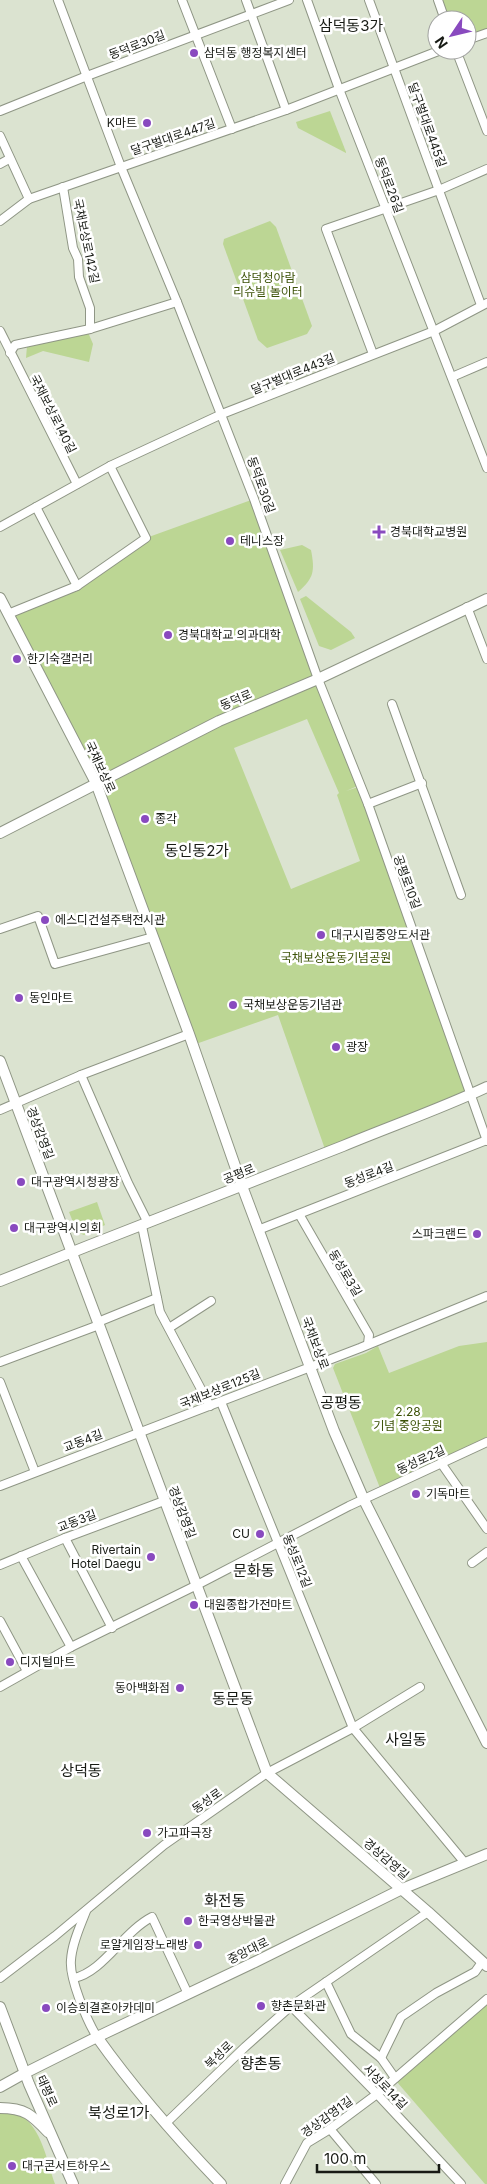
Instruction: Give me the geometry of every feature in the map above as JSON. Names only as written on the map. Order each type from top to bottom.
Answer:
[{"type":"main road","name":"국채보상로","points":[[0,598],[96,783],[189,1034],[258,1230],[334,1431],[364,1500],[487,1743]]},
{"type":"main road","name":"동덕로","points":[[0,833],[219,721],[318,679],[487,599]]},
{"type":"main road","name":"경상감영길","points":[[0,1061],[267,1773],[402,1889],[484,1964]]},
{"type":"main road","name":"공평로","points":[[1,1278],[242,1186],[487,1087]]},
{"type":"main road","name":"중앙대로","points":[[0,2087],[25,2072],[402,1889],[487,1854]]},
{"type":"main road","name":"태평로","points":[[0,2007],[25,2072],[73,2184]]},
{"type":"main road","points":[[97,2037],[166,2123],[221,2184]]},
{"type":"main road","points":[[0,2108],[10,2108],[32,2115],[55,2140]]},
{"type":"street","name":"동덕로30길","points":[[58,0],[121,167],[222,414],[318,679]]},
{"type":"street","name":"달구벌대로447길","points":[[182,0],[232,129]]},
{"type":"street","points":[[246,0],[286,110]]},
{"type":"street","points":[[196,35],[289,0]]},
{"type":"street","name":"동덕로26길","points":[[307,0],[339,89],[487,468]]},
{"type":"street","points":[[369,0],[394,68]]},
{"type":"street","name":"동덕로30길","points":[[0,111],[196,35]]},
{"type":"street","name":"달구벌대로447길","points":[[121,167],[286,110],[427,55]]},
{"type":"street","points":[[460,60],[487,131]]},
{"type":"street","name":"달구벌대로445길","points":[[394,68],[438,190]]},
{"type":"street","points":[[0,136],[29,199]]},
{"type":"street","points":[[0,164],[10,159]]},
{"type":"street","name":"국채보상로142길","points":[[0,221],[29,199],[121,167]]},
{"type":"street","points":[[372,354],[326,229],[438,190],[487,169]]},
{"type":"street","name":"국채보상로142길","points":[[63,187],[73,248],[78,259],[79,277],[90,308],[90,329]]},
{"type":"street","name":"달구벌대로443길","points":[[222,414],[434,331],[484,304],[438,190]]},
{"type":"street","points":[[10,353],[14,345],[90,329],[177,302]]},
{"type":"street","points":[[0,331],[10,353]]},
{"type":"street","points":[[0,347],[1,345],[10,353]]},
{"type":"street","name":"국채보상로140길","points":[[10,353],[76,484]]},
{"type":"street","points":[[452,377],[487,362]]},
{"type":"street","points":[[0,527],[110,466],[222,414]]},
{"type":"street","points":[[8,614],[77,586],[146,538],[110,466]]},
{"type":"street","points":[[36,507],[77,586]]},
{"type":"street","points":[[467,608],[487,658]]},
{"type":"street","name":"공평로10길","points":[[318,679],[368,804],[487,1140]]},
{"type":"street","points":[[392,704],[461,895]]},
{"type":"street","points":[[368,804],[422,783]]},
{"type":"street","points":[[0,930],[38,916],[55,964],[153,938]]},
{"type":"street","points":[[0,1110],[80,1076],[189,1034]]},
{"type":"street","points":[[80,1076],[145,1224],[160,1312],[210,1406]]},
{"type":"street","name":"동성로4길","points":[[258,1230],[487,1140]]},
{"type":"street","name":"동성로3길","points":[[298,1214],[369,1335],[368,1344]]},
{"type":"street","points":[[311,1366],[487,1296]]},
{"type":"street","points":[[0,1362],[157,1298]]},
{"type":"street","points":[[169,1328],[211,1302]]},
{"type":"street","name":"국채보상로125길","points":[[138,1432],[221,1402],[311,1366]]},
{"type":"street","points":[[0,1382],[36,1472]]},
{"type":"street","name":"동성로12길","points":[[221,1402],[353,1728]]},
{"type":"street","name":"교동4길","points":[[0,1486],[138,1432]]},
{"type":"street","name":"동성로2길","points":[[0,1687],[71,1647],[197,1585],[277,1542],[487,1442]]},
{"type":"street","points":[[441,1463],[487,1529]]},
{"type":"street","name":"교동3길","points":[[0,1565],[65,1538],[164,1501]]},
{"type":"street","points":[[65,1538],[112,1628]]},
{"type":"street","points":[[472,1563],[487,1552]]},
{"type":"street","points":[[21,1556],[71,1647]]},
{"type":"street","points":[[0,1621],[27,1671]]},
{"type":"street","name":"동성로","points":[[0,1978],[164,1845],[267,1773],[353,1728],[420,1687]]},
{"type":"street","points":[[353,1728],[465,1863]]},
{"type":"street","points":[[87,1909],[76,1936],[70,1961],[86,2018],[97,2037]]},
{"type":"street","points":[[291,2006],[428,1912]]},
{"type":"street","points":[[74,1978],[90,1972],[138,1924],[152,1917],[188,1994]]},
{"type":"street","points":[[381,2058],[401,2017],[436,1993],[476,1972],[484,1964]]},
{"type":"street","points":[[326,1982],[351,2034],[381,2058],[395,2078]]},
{"type":"street","name":"경상감영1길","points":[[285,2184],[307,2143],[330,2129],[377,2094],[487,1999]]},
{"type":"street","name":"서성로14길","points":[[291,2006],[461,2184]]},
{"type":"street","name":"북성로","points":[[166,2123],[245,2047],[291,2006]]},
{"type":"street","points":[[330,2129],[376,2184]]},
{"type":"green space","points":[[438,0],[487,0],[487,33],[477,36],[477,10],[442,10]]},
{"type":"green space","points":[[330,111],[346,153],[298,128],[296,122]]},
{"type":"green space","name":"삼덕청아람 리슈빌 놀이터","points":[[270,221],[276,227],[312,326],[307,334],[267,348],[258,340],[223,244],[224,239]]},
{"type":"green space","points":[[87,330],[93,344],[89,362],[43,351],[26,358],[27,346]]},
{"type":"green space","name":"국채보상운동기념공원","points":[[254,499],[360,785],[346,791],[361,786],[471,1095],[326,1152],[278,1015],[193,1045],[96,783],[8,614],[77,586],[146,538]],"holes":[[[307,719],[339,793],[337,795],[360,861],[291,889],[234,748]]]},
{"type":"green space","points":[[302,545],[311,550],[313,569],[310,578],[298,592],[280,550]]},
{"type":"green space","points":[[306,596],[351,632],[355,638],[331,650],[319,646],[300,599]]},
{"type":"green space","points":[[97,1202],[105,1225],[84,1235],[77,1232],[69,1212]]},
{"type":"green space","name":"2.28 기념 중앙공원","points":[[487,1342],[487,1437],[380,1488],[333,1368],[335,1364],[366,1353],[378,1346],[389,1373],[459,1346]]},
{"type":"green space","points":[[487,2004],[487,2184],[485,2184],[397,2082]]},
{"type":"green space","points":[[12,2112],[22,2116],[36,2132],[45,2152],[55,2184],[0,2184],[0,2113]]},
{"type":"place","name":"삼덕동 행정복지센터","points":[[194,53]]},
{"type":"place","name":"K마트","points":[[147,123]]},
{"type":"place","name":"경북대학교병원","points":[[379,532]]},
{"type":"place","name":"테니스장","points":[[230,541]]},
{"type":"place","name":"경북대학교 의과대학","points":[[168,635]]},
{"type":"place","name":"한기숙갤러리","points":[[17,659]]},
{"type":"place","name":"종각","points":[[145,819]]},
{"type":"place","name":"에스디건설주택전시관","points":[[45,920]]},
{"type":"place","name":"대구시립중앙도서관","points":[[321,935]]},
{"type":"place","name":"동인마트","points":[[19,998]]},
{"type":"place","name":"국채보상운동기념관","points":[[233,1005]]},
{"type":"place","name":"광장","points":[[336,1047]]},
{"type":"place","name":"대구광역시청광장","points":[[21,1182]]},
{"type":"place","name":"대구광역시의회","points":[[14,1228]]},
{"type":"place","name":"스파크랜드","points":[[477,1234]]},
{"type":"place","name":"기독마트","points":[[416,1494]]},
{"type":"place","name":"CU","points":[[260,1534]]},
{"type":"place","name":"Rivertain Hotel Daegu","points":[[151,1557]]},
{"type":"place","name":"대원종합가전마트","points":[[194,1605]]},
{"type":"place","name":"디지털마트","points":[[10,1662]]},
{"type":"place","name":"동아백화점","points":[[180,1688]]},
{"type":"place","name":"가고파극장","points":[[147,1833]]},
{"type":"place","name":"한국영상박물관","points":[[188,1921]]},
{"type":"place","name":"로얄게임장노래방","points":[[198,1945]]},
{"type":"place","name":"향촌문화관","points":[[261,2006]]},
{"type":"place","name":"이승희결혼아카데미","points":[[46,2008]]},
{"type":"place","name":"대구콘서트하우스","points":[[12,2166]]},
{"type":"district","name":"삼덕동3가","points":[[351,26]]},
{"type":"district","name":"동인동2가","points":[[197,851]]},
{"type":"district","name":"공평동","points":[[341,1403]]},
{"type":"district","name":"문화동","points":[[254,1571]]},
{"type":"district","name":"동문동","points":[[233,1699]]},
{"type":"district","name":"사일동","points":[[406,1740]]},
{"type":"district","name":"상덕동","points":[[81,1771]]},
{"type":"district","name":"화전동","points":[[225,1901]]},
{"type":"district","name":"향촌동","points":[[261,2064]]},
{"type":"district","name":"북성로1가","points":[[119,2113]]}]
